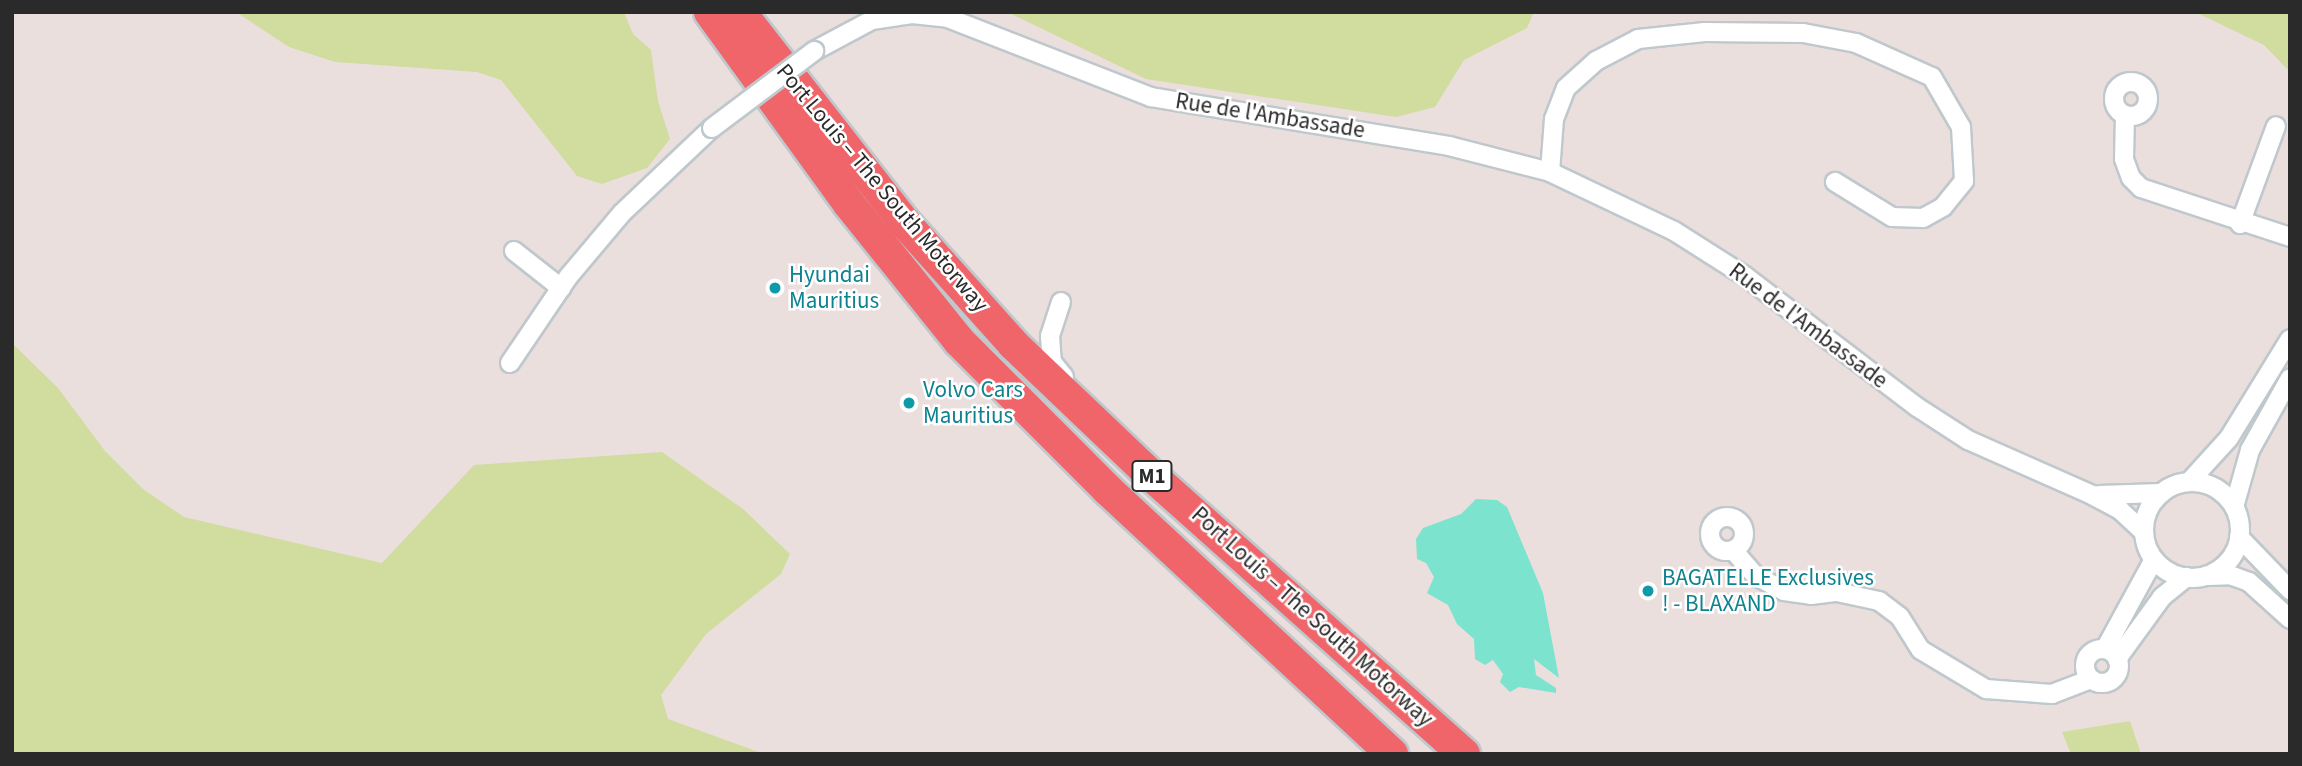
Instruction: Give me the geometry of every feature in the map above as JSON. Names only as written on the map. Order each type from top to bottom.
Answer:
[{"type":"highway","points":[[688,12],[805,162],[849,204]]},
{"type":"highway","name":"Port Louis – The South Motorway","points":[[710,12],[849,204],[958,341],[1314,684],[1392,754]]},
{"type":"highway","name":"Port Louis – The South Motorway","points":[[740,12],[905,223],[1013,344],[1143,468],[1401,693],[1464,754]]},
{"type":"highway","points":[[760,12],[867,172]]},
{"type":"highway","points":[[1314,684],[1383,754]]},
{"type":"highway","points":[[1401,693],[1487,754]]},
{"type":"street","name":"Rue de l'Ambassade","points":[[510,363],[561,289],[622,213],[712,128],[814,51],[872,20],[912,14],[948,18],[1151,97],[1449,146],[1550,172],[1674,231],[1745,276],[1917,407],[1968,440],[2092,495],[2120,510],[2144,532]]},
{"type":"street","points":[[1550,172],[1554,120],[1566,89],[1596,61],[1638,39],[1705,32],[1803,33],[1856,43],[1932,77],[1961,127],[1964,181],[1943,207],[1923,218],[1892,217],[1835,182]]},
{"type":"street","points":[[2125,114],[2124,159],[2141,188],[2240,224],[2290,237]]},
{"type":"street","points":[[2240,224],[2276,126]]},
{"type":"street","points":[[514,251],[561,289]]},
{"type":"street","points":[[1061,302],[1050,336],[1052,362],[1143,468]]},
{"type":"street","points":[[2092,495],[2161,493],[2189,482],[2229,438],[2290,339]]},
{"type":"street","points":[[2111,654],[2162,597],[2194,577],[2228,561],[2239,537],[2234,507],[2250,450],[2290,378]]},
{"type":"street","points":[[2189,482],[2215,488],[2234,507]]},
{"type":"street","points":[[2161,493],[2151,504],[2144,532],[2154,559],[2171,573],[2194,577],[2231,575],[2249,582],[2290,619]]},
{"type":"street","points":[[2239,537],[2290,590]]},
{"type":"street","points":[[1733,550],[1756,576],[1784,591],[1811,595],[1837,592],[1879,601],[1900,617],[1922,650],[1986,689],[2019,695],[2052,694],[2091,679],[2112,679],[2111,654],[2154,559]]},
{"type":"street","points":[[2091,679],[2085,670],[2086,659],[2094,650],[2111,654]]},
{"type":"shaded area","points":[[236,12],[624,12],[633,34],[651,50],[658,101],[670,139],[647,168],[602,184],[577,176],[501,80],[477,72],[335,62],[289,47]]},
{"type":"shaded area","points":[[1007,12],[1534,12],[1527,28],[1464,60],[1435,107],[1396,117],[1146,79]]},
{"type":"shaded area","points":[[2195,12],[2290,12],[2290,72],[2264,45]]},
{"type":"shaded area","points":[[12,343],[58,388],[105,451],[143,489],[184,517],[382,563],[474,465],[662,452],[743,509],[790,554],[781,574],[706,634],[661,695],[668,719],[764,754],[12,754]]},
{"type":"shaded area","points":[[1476,499],[1497,500],[1507,507],[1543,593],[1559,678],[1534,659],[1536,675],[1556,688],[1556,693],[1519,687],[1510,692],[1500,682],[1503,674],[1493,660],[1485,665],[1475,659],[1474,639],[1457,624],[1448,605],[1427,593],[1434,577],[1426,563],[1417,559],[1416,539],[1423,528],[1461,514]]},
{"type":"shaded area","points":[[2130,721],[2141,754],[2071,754],[2062,732]]},
{"type":"place","name":"Hyundai Mauritius","points":[[775,288]]},
{"type":"place","name":"Volvo Cars Mauritius","points":[[909,403]]},
{"type":"place","name":"BAGATELLE Exclusives ! - BLAXAND","points":[[1648,591]]}]
